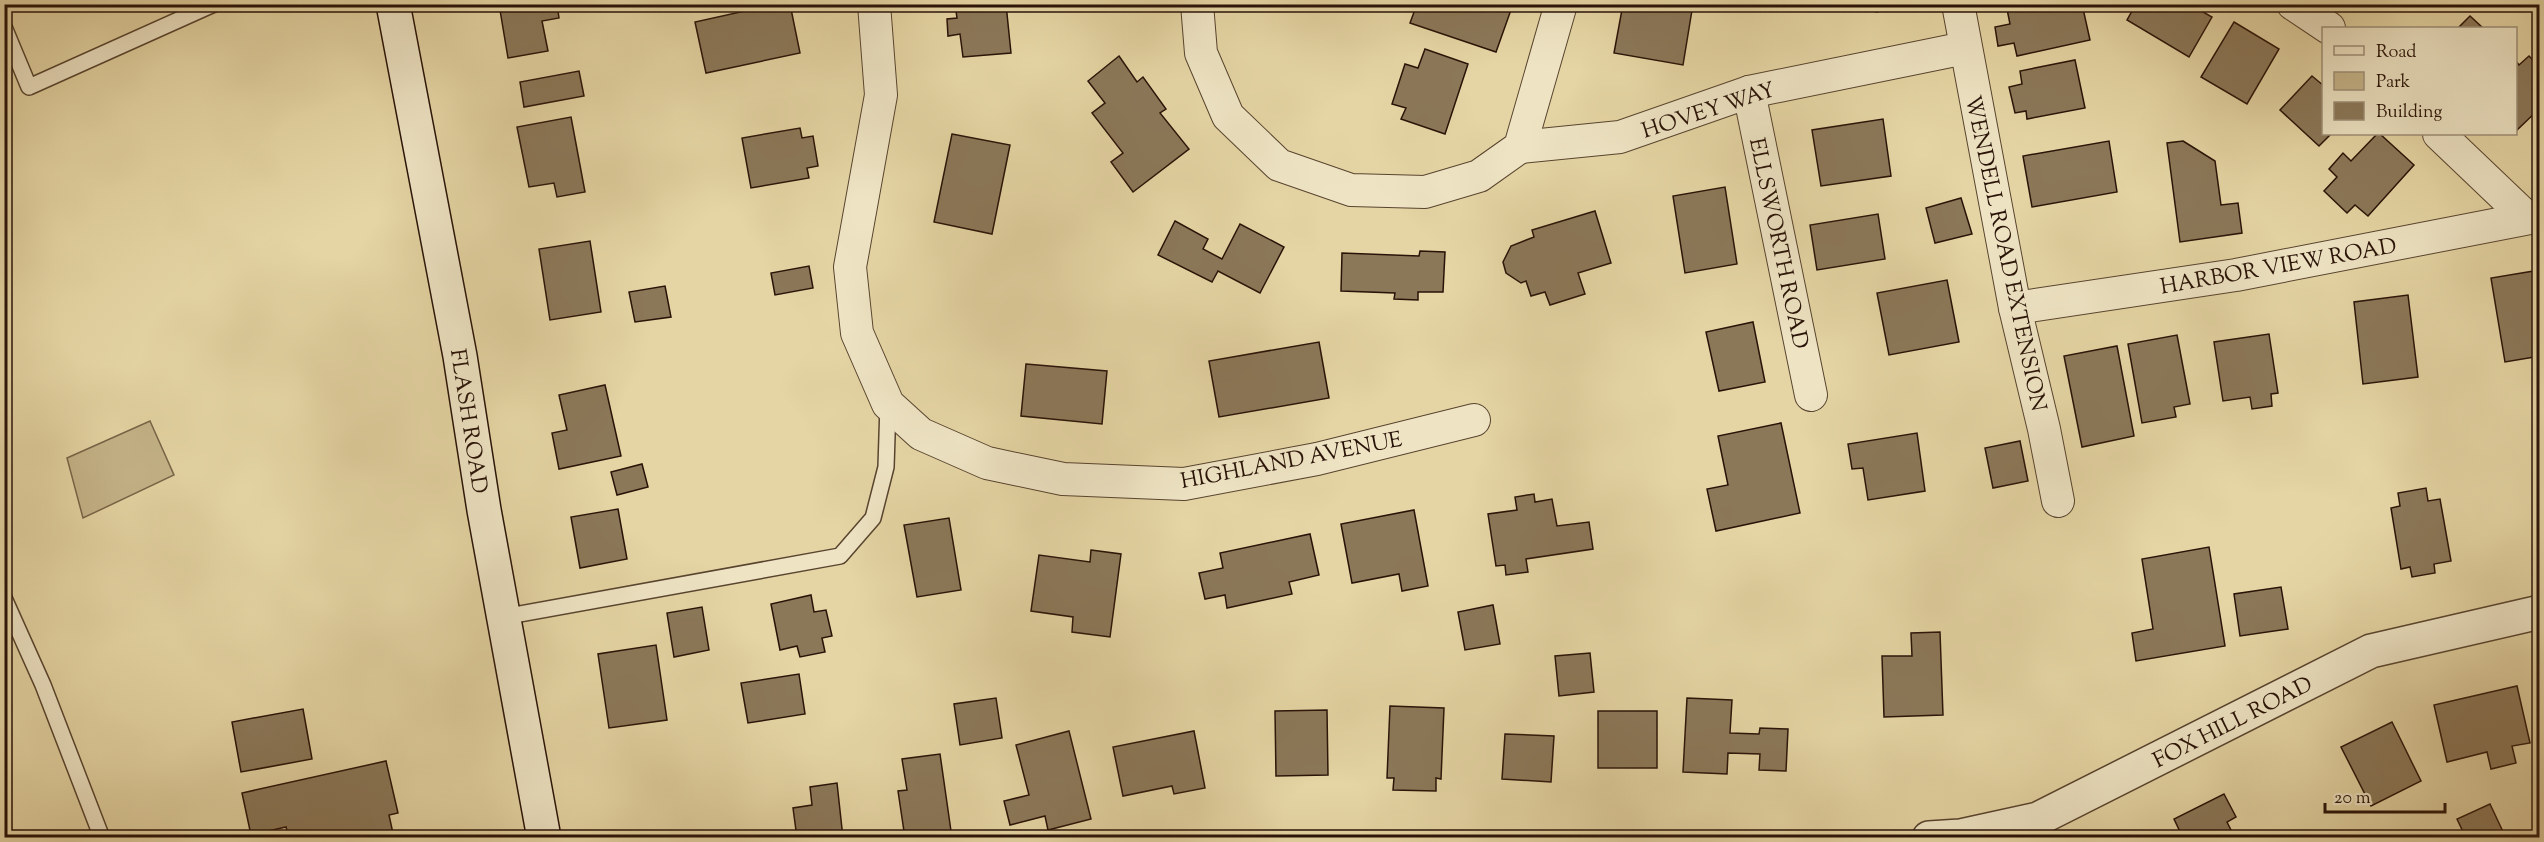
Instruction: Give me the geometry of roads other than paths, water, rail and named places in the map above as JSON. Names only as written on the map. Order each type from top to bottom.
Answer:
[{"type":"main road","name":"FLASH ROAD","points":[[393,4],[460,356],[503,617],[544,837]]},
{"type":"main road","name":"FOX HILL ROAD","points":[[1929,837],[1960,836],[2038,819],[2371,651],[2540,612]]},
{"type":"street","name":"HIGHLAND AVENUE","points":[[874,4],[881,95],[850,267],[857,333],[888,404],[921,434],[987,463],[1063,479],[1184,484],[1317,459],[1474,420]]},
{"type":"street","points":[[1197,4],[1201,53],[1228,116],[1280,165],[1351,190],[1425,192],[1479,176],[1520,147],[1561,4]]},
{"type":"street","name":"WENDELL ROAD EXTENSION","points":[[1958,4],[2015,308],[2044,429],[2058,501]]},
{"type":"street","points":[[2293,4],[2328,27]]},
{"type":"street","name":"HOVEY WAY","points":[[1520,147],[1620,137],[1749,92],[1965,48]]},
{"type":"street","name":"ELLSWORTH ROAD","points":[[1749,92],[1811,395]]},
{"type":"street","points":[[2440,135],[2533,217]]},
{"type":"street","name":"HARBOR VIEW ROAD","points":[[2015,308],[2236,275],[2533,217]]},
{"type":"lane","points":[[4,27],[29,87],[214,4]]},
{"type":"lane","points":[[503,617],[840,556],[873,518],[886,467],[888,404]]},
{"type":"lane","points":[[4,598],[43,685],[102,837]]}]
